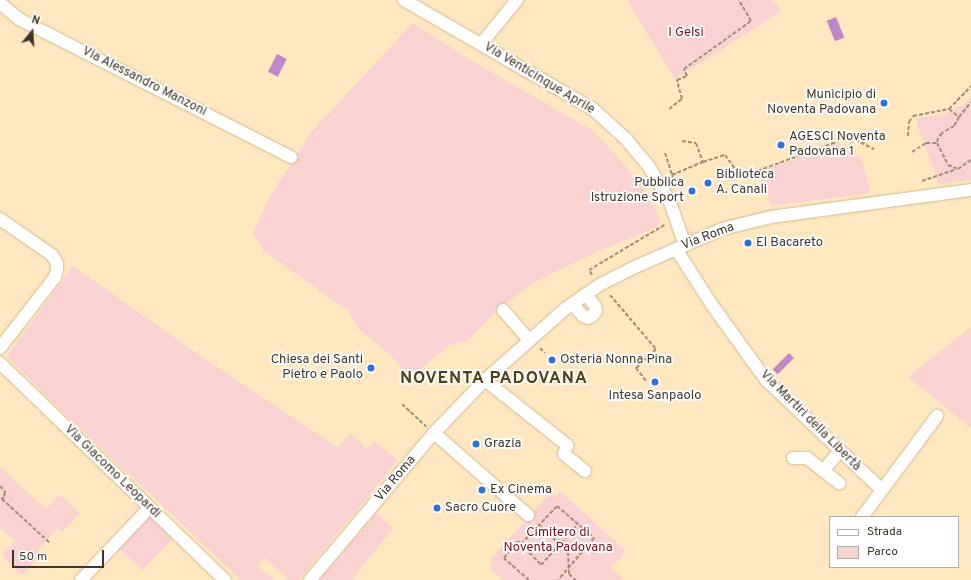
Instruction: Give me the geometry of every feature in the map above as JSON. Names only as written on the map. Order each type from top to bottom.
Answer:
[{"type":"street","name":"Via Venticinque Aprile","points":[[404,0],[593,109],[626,139],[648,165],[670,202],[676,218],[680,247]]},
{"type":"street","points":[[481,44],[517,0]]},
{"type":"street","name":"Via Alessandro Manzoni","points":[[0,3],[19,19],[291,157]]},
{"type":"street","name":"Via Roma","points":[[310,580],[434,433],[485,380],[529,340],[586,294],[625,272],[722,229],[771,217],[971,190]]},
{"type":"street","points":[[0,219],[52,255],[57,263],[57,270],[55,277],[0,348]]},
{"type":"street","name":"Via Martiri della Libertà","points":[[680,247],[712,305],[766,380],[882,490]]},
{"type":"street","points":[[572,304],[583,316],[588,318],[592,316],[596,311],[595,306],[586,294]]},
{"type":"street","points":[[503,310],[529,340]]},
{"type":"street","name":"Via Giacomo Leopardi","points":[[0,363],[225,580]]},
{"type":"street","points":[[485,380],[567,445],[564,454],[585,471]]},
{"type":"street","points":[[863,516],[937,416]]},
{"type":"street","points":[[434,433],[528,515]]},
{"type":"street","points":[[823,471],[840,451]]},
{"type":"street","points":[[793,458],[807,458],[839,483]]},
{"type":"street","points":[[81,580],[149,508]]},
{"type":"path","points":[[669,109],[682,99],[677,80],[687,76],[684,69],[751,21],[740,0]]},
{"type":"path","points":[[908,136],[910,122],[913,116],[949,109],[971,86]]},
{"type":"path","points":[[958,169],[948,165],[937,142],[942,133],[954,126],[971,102]]},
{"type":"path","points":[[949,109],[959,117]]},
{"type":"path","points":[[665,153],[672,175],[724,155],[741,177],[850,137],[874,150]]},
{"type":"path","points":[[682,141],[696,143],[703,162]]},
{"type":"path","points":[[912,152],[926,143],[937,142]]},
{"type":"path","points":[[922,181],[958,169],[971,160]]},
{"type":"path","points":[[752,172],[754,177]]},
{"type":"path","points":[[594,278],[589,270],[649,236],[676,218]]},
{"type":"path","points":[[610,295],[656,349],[636,368],[646,381]]},
{"type":"path","points":[[402,404],[434,433]]},
{"type":"path","points":[[0,486],[5,492],[1,500],[50,543]]},
{"type":"path","points":[[521,544],[558,506],[594,538],[558,580]]},
{"type":"path","points":[[528,515],[568,552],[569,574],[576,580]]},
{"type":"path","points":[[529,580],[504,558],[518,541],[541,565],[578,524]]},
{"type":"green space","name":"I Gelsi","points":[[627,0],[773,0],[782,11],[675,79]]},
{"type":"green space","points":[[413,23],[469,59],[592,130],[642,186],[660,219],[657,227],[599,251],[536,281],[500,308],[467,341],[451,344],[411,377],[387,352],[359,329],[349,311],[264,251],[253,234],[270,196],[311,132]]},
{"type":"green space","points":[[971,97],[971,180],[939,184],[917,124],[917,118],[945,114],[965,103]]},
{"type":"green space","points":[[839,143],[841,146],[861,158],[871,193],[771,206],[762,171]]},
{"type":"green space","points":[[73,266],[205,359],[338,448],[350,433],[367,449],[374,441],[398,460],[299,580],[289,580],[264,557],[258,566],[275,580],[241,580],[42,392],[7,356]]},
{"type":"green space","points":[[971,327],[971,428],[908,377]]},
{"type":"green space","points":[[0,467],[46,509],[60,494],[80,513],[62,532],[58,528],[37,551],[40,556],[22,575],[1,555],[15,541],[0,528]]},
{"type":"green space","name":"Cimitero di Noventa Padovana","points":[[560,491],[626,551],[611,568],[624,580],[503,580],[489,568],[493,564],[490,560],[551,492],[556,496]]},
{"type":"green space","points":[[146,513],[173,539],[142,570],[115,545]]},
{"type":"green space","points":[[377,513],[393,528],[352,580],[319,580]]},
{"type":"shaded area","points":[[836,17],[844,37],[835,41],[827,21]]},
{"type":"shaded area","points":[[277,54],[287,59],[278,77],[268,72]]},
{"type":"shaded area","points":[[789,353],[794,358],[778,374],[773,369]]},
{"type":"place","name":"Municipio di Noventa Padovana","points":[[884,103]]},
{"type":"place","name":"AGESCI Noventa Padovana 1","points":[[781,145]]},
{"type":"place","name":"Biblioteca A. Canali","points":[[708,183]]},
{"type":"place","name":"Pubblica Istruzione Sport","points":[[692,191]]},
{"type":"place","name":"El Bacareto","points":[[748,243]]},
{"type":"place","name":"Osteria Nonna Pina","points":[[552,360]]},
{"type":"place","name":"Chiesa dei Santi Pietro e Paolo","points":[[371,368]]},
{"type":"place","name":"Intesa Sanpaolo","points":[[655,382]]},
{"type":"place","name":"Grazia","points":[[476,444]]},
{"type":"place","name":"Ex Cinema","points":[[482,490]]},
{"type":"place","name":"Sacro Cuore","points":[[437,508]]},
{"type":"district","name":"NOVENTA PADOVANA","points":[[494,380]]}]
